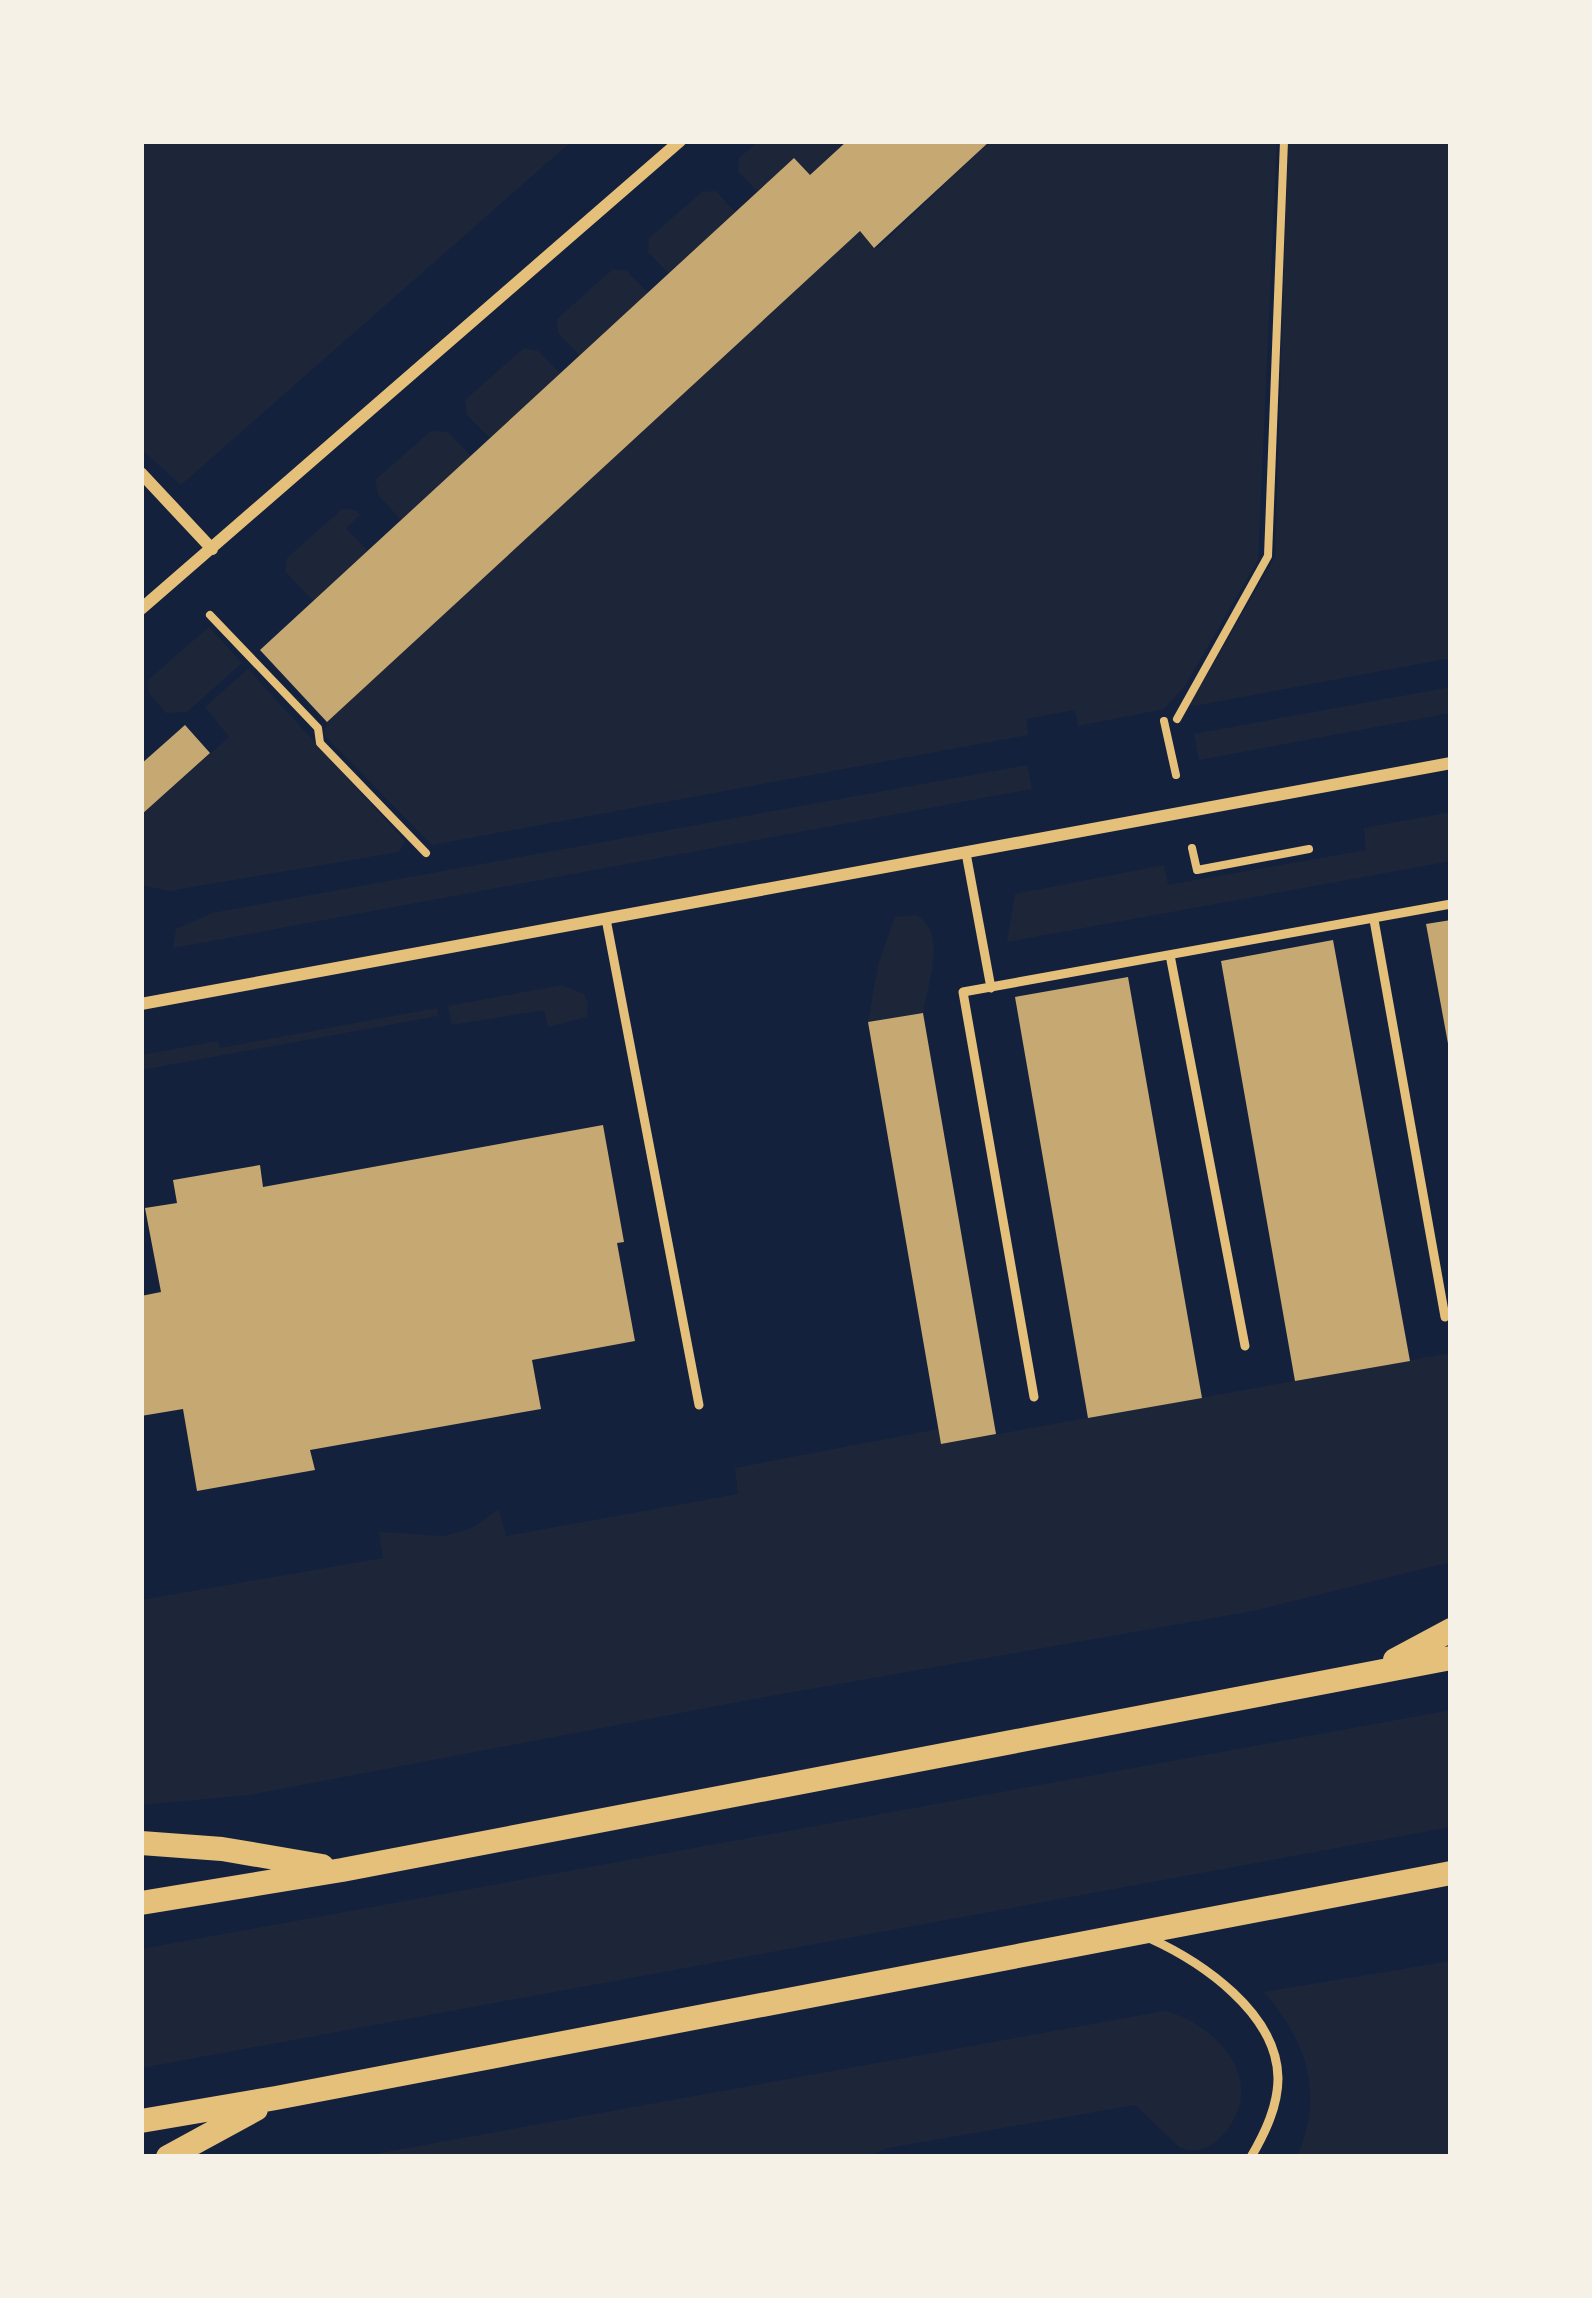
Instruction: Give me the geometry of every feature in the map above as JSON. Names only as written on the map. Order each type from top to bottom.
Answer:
[{"type":"main road","points":[[1375,1671],[1451,1630]]},
{"type":"main road","points":[[141,1903],[342,1870],[1451,1658]]},
{"type":"main road","points":[[141,1843],[222,1849],[342,1870]]},
{"type":"main road","points":[[141,2121],[1451,1873]]},
{"type":"main road","points":[[168,2157],[276,2098]]},
{"type":"street","points":[[141,609],[680,141]]},
{"type":"street","points":[[141,473],[212,549]]},
{"type":"street","points":[[141,1004],[1451,764]]},
{"type":"lane","points":[[966,854],[991,988]]},
{"type":"lane","points":[[1034,1397],[964,992],[1451,904]]},
{"type":"lane","points":[[606,919],[699,1405]]},
{"type":"lane","points":[[1373,920],[1445,1317]]},
{"type":"lane","points":[[1170,955],[1245,1346]]},
{"type":"lane","points":[[1139,1934],[1172,1949],[1216,1979],[1243,2004],[1271,2048],[1277,2063],[1276,2095],[1251,2157]]},
{"type":"path","points":[[1177,719],[1268,556],[1285,141]]},
{"type":"path","points":[[210,615],[318,728],[320,743],[426,854]]},
{"type":"shaded area","points":[[141,141],[572,141],[181,485],[141,449]]},
{"type":"shaded area","points":[[759,141],[839,141],[842,145],[810,175],[794,158],[758,192],[738,171],[739,158]]},
{"type":"shaded area","points":[[990,141],[1277,141],[1258,560],[1185,686],[1164,709],[1078,726],[1075,710],[1026,719],[1028,735],[432,845],[323,734],[329,720],[860,231],[877,249]]},
{"type":"shaded area","points":[[1288,141],[1451,141],[1451,658],[1194,706],[1190,704],[1275,557]]},
{"type":"shaded area","points":[[716,191],[735,212],[669,274],[648,252],[649,238],[702,192]]},
{"type":"shaded area","points":[[613,269],[627,271],[648,293],[580,356],[558,333],[557,319]]},
{"type":"shaded area","points":[[524,348],[538,351],[561,374],[491,439],[467,415],[465,400]]},
{"type":"shaded area","points":[[431,431],[448,432],[471,456],[401,520],[379,496],[375,480]]},
{"type":"shaded area","points":[[342,509],[360,515],[346,528],[368,551],[313,601],[285,571],[287,558]]},
{"type":"shaded area","points":[[209,627],[242,663],[187,712],[166,713],[149,693],[148,680]]},
{"type":"shaded area","points":[[248,669],[405,841],[399,852],[169,891],[141,885],[141,815],[229,737],[205,707]]},
{"type":"shaded area","points":[[1451,687],[1451,713],[1199,760],[1194,734]]},
{"type":"shaded area","points":[[1027,765],[1032,789],[173,948],[176,929],[212,913]]},
{"type":"shaded area","points":[[1451,812],[1451,861],[1007,942],[1015,894],[1164,865],[1168,885],[1366,850],[1364,828]]},
{"type":"shaded area","points":[[916,915],[926,923],[934,946],[923,1013],[868,1022],[878,965],[895,917]]},
{"type":"shaded area","points":[[562,985],[584,994],[587,1017],[548,1027],[544,1010],[452,1025],[448,1006]]},
{"type":"shaded area","points":[[437,1008],[438,1016],[141,1070],[141,1055],[218,1041],[220,1048]]},
{"type":"shaded area","points":[[1451,1353],[1451,1562],[1253,1611],[249,1795],[141,1805],[141,1600],[383,1558],[379,1532],[444,1536],[472,1528],[499,1509],[506,1536],[738,1494],[735,1468],[938,1429],[942,1444]]},
{"type":"shaded area","points":[[1451,1710],[1451,1827],[141,2068],[141,1949]]},
{"type":"shaded area","points":[[1451,1961],[1451,2157],[1297,2157],[1310,2111],[1307,2070],[1291,2030],[1264,1992]]},
{"type":"shaded area","points":[[1164,2011],[1191,2021],[1217,2040],[1240,2080],[1239,2106],[1229,2128],[1201,2149],[1179,2147],[1135,2105],[888,2148],[867,2157],[358,2157]]},
{"type":"building","points":[[847,141],[990,141],[874,248],[860,231],[327,722],[260,650],[794,158],[810,175]]},
{"type":"building","points":[[185,725],[210,753],[141,815],[141,764]]},
{"type":"building","points":[[1451,920],[1451,1048],[1449,1049],[1426,924]]},
{"type":"building","points":[[1333,940],[1410,1361],[1295,1381],[1221,961]]},
{"type":"building","points":[[1128,977],[1202,1398],[1088,1418],[1015,997]]},
{"type":"building","points":[[923,1013],[996,1434],[941,1444],[868,1022]]},
{"type":"building","points":[[603,1125],[624,1242],[617,1243],[635,1341],[532,1360],[541,1409],[310,1450],[315,1470],[197,1491],[183,1409],[141,1416],[141,1296],[161,1292],[145,1208],[177,1203],[173,1180],[260,1165],[263,1187]]}]
